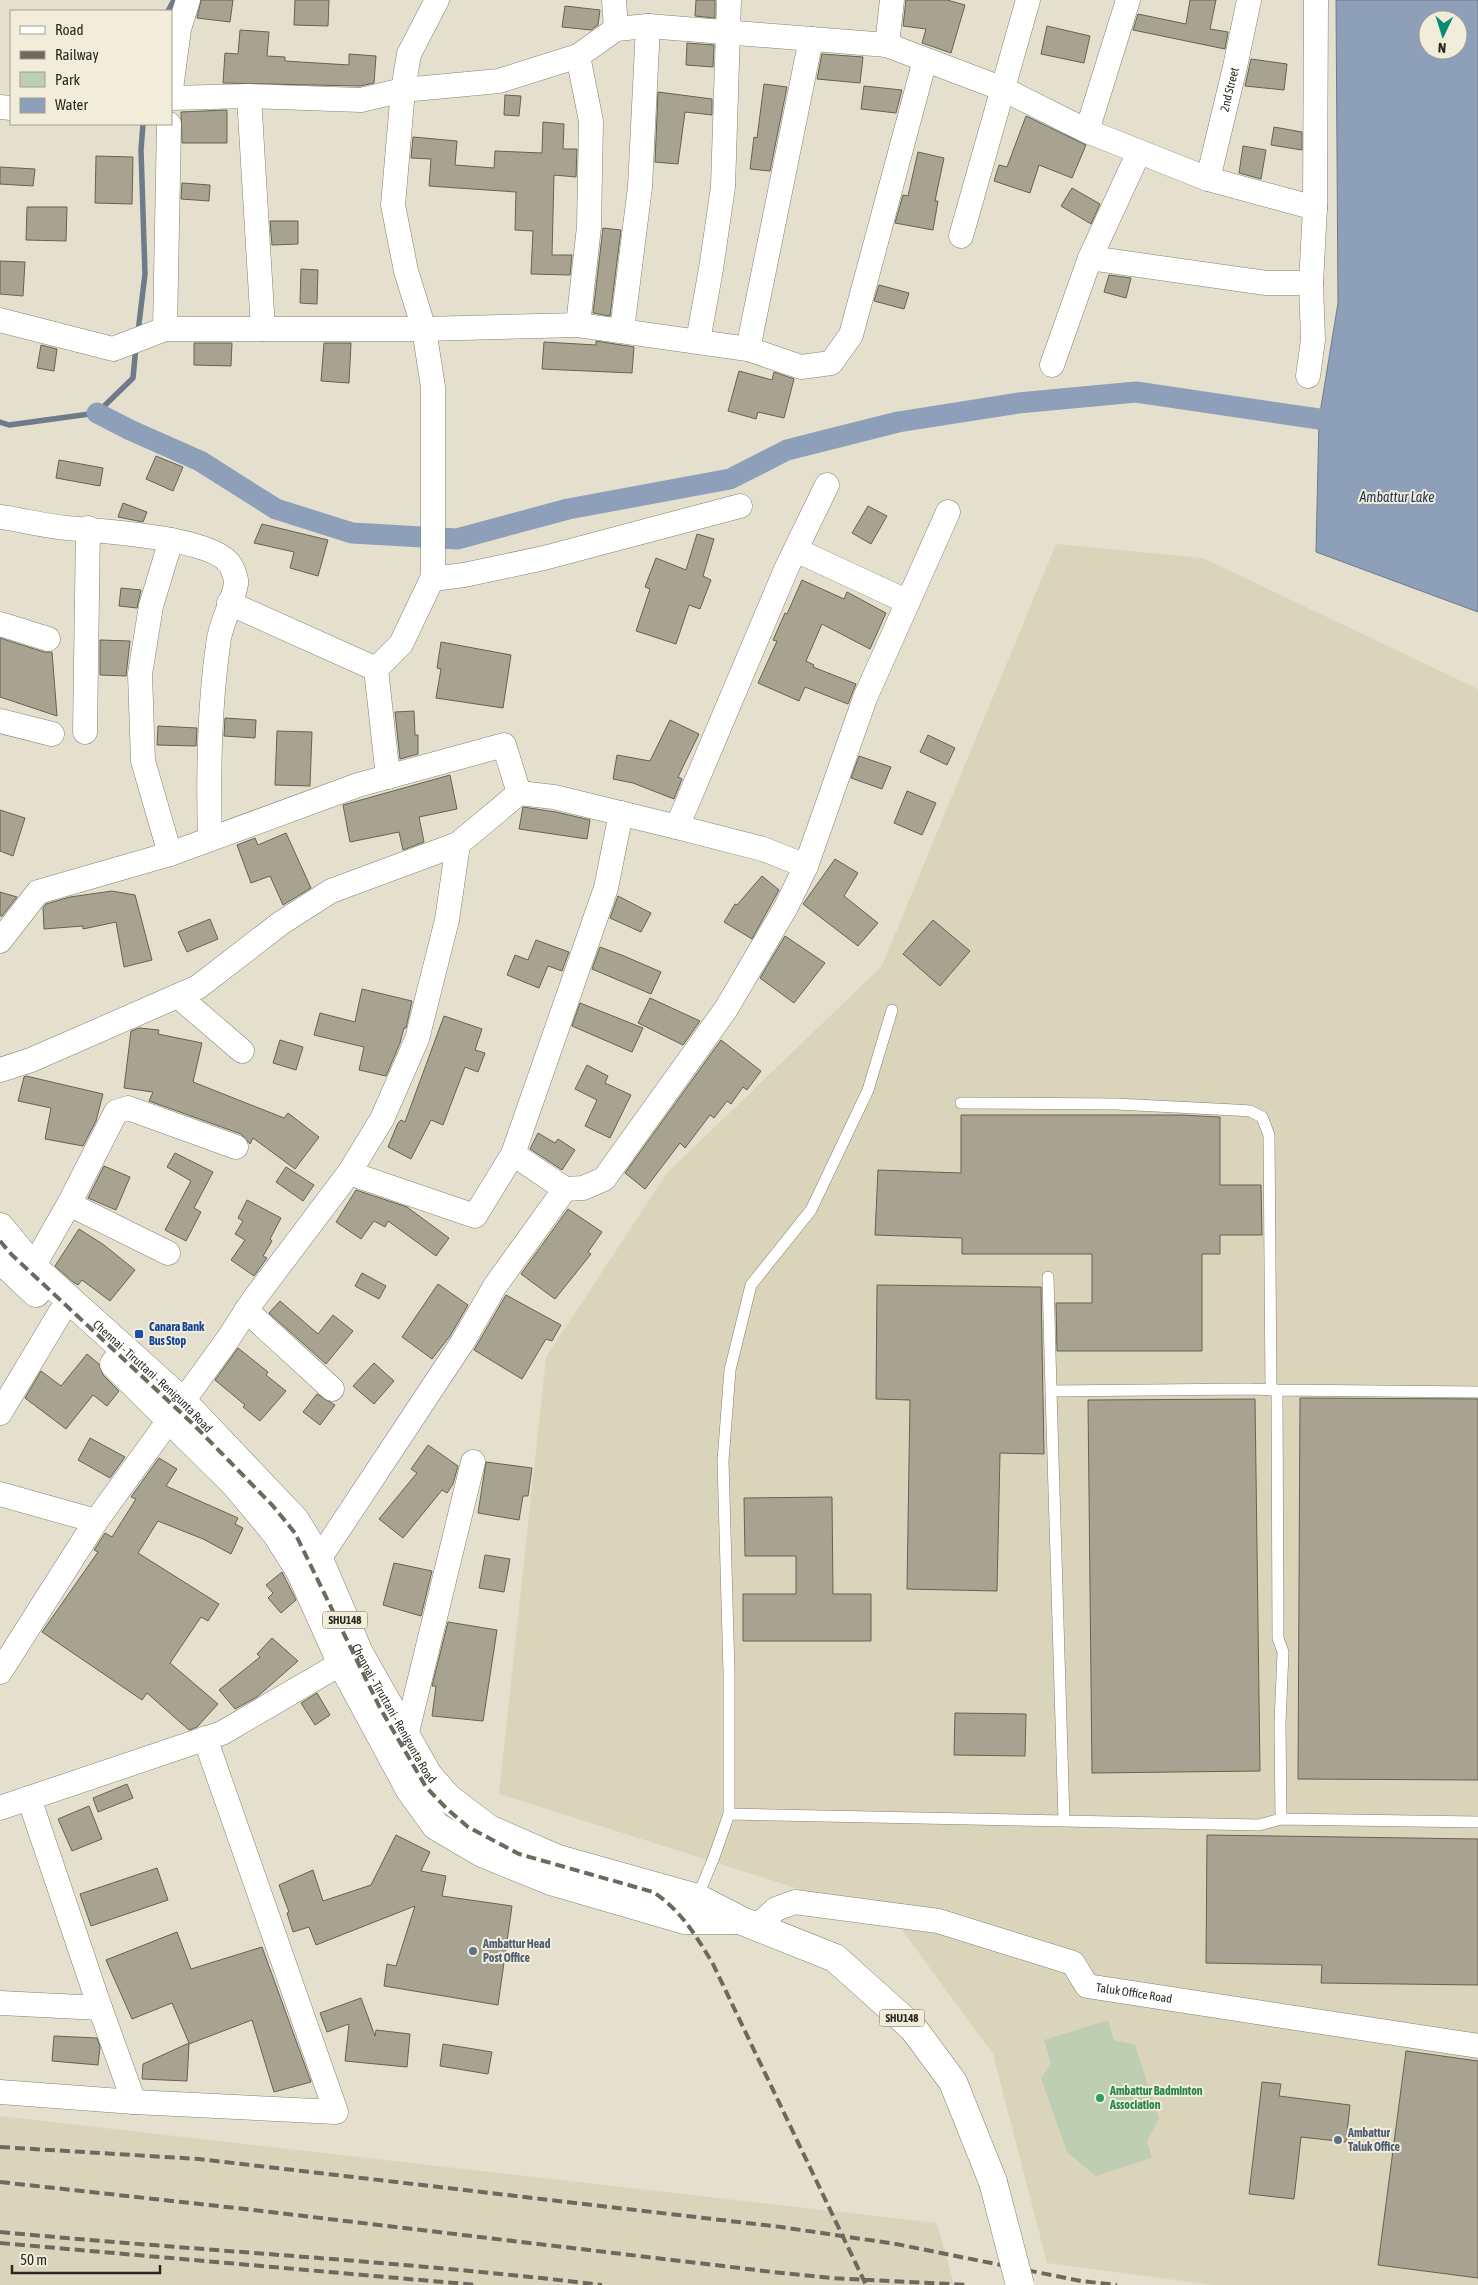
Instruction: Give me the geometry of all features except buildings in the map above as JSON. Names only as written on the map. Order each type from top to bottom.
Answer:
[{"type":"highway","name":"Chennai - Tiruttani - Renigunta Road","points":[[0,1227],[33,1267],[176,1410],[295,1520],[319,1559],[350,1657],[410,1790],[436,1826],[482,1854],[552,1881],[685,1920],[749,1924]]},
{"type":"highway","name":"Chennai - Tiruttani - Renigunta Road","points":[[0,1259],[60,1313],[176,1410],[276,1533],[350,1657],[406,1736],[428,1775],[443,1792],[489,1829],[558,1859],[697,1898],[749,1924],[835,1958],[913,2028],[953,2082],[993,2182],[1020,2285]]},
{"type":"street","points":[[172,82],[179,29],[188,0]]},
{"type":"street","points":[[376,669],[401,644],[433,576],[433,387],[424,329],[406,271],[393,205],[403,90],[409,54],[437,0]]},
{"type":"street","points":[[614,0],[616,29]]},
{"type":"street","points":[[698,341],[712,269],[723,187],[729,0]]},
{"type":"street","points":[[887,45],[892,0]]},
{"type":"street","points":[[961,236],[1028,0]]},
{"type":"street","points":[[1087,131],[1128,0]]},
{"type":"street","name":"2nd Street","points":[[1208,179],[1249,0]]},
{"type":"street","points":[[1308,376],[1313,340],[1310,283],[1315,208],[1316,0]]},
{"type":"street","points":[[622,330],[640,186],[648,26]]},
{"type":"street","points":[[172,98],[249,96],[361,100],[403,90],[499,81],[578,56],[616,29],[648,26],[887,45],[1004,89],[1087,131],[1208,179],[1315,208]]},
{"type":"street","points":[[748,349],[811,39]]},
{"type":"street","points":[[578,56],[591,121],[589,227],[578,325]]},
{"type":"street","points":[[0,320],[113,350],[165,330],[424,329],[578,325],[748,349],[801,367],[831,363],[851,335],[925,60]]},
{"type":"street","points":[[249,96],[263,329]]},
{"type":"street","points":[[165,330],[169,125]]},
{"type":"street","points":[[1052,365],[1090,258],[1139,152]]},
{"type":"street","points":[[1090,258],[1266,284],[1310,283]]},
{"type":"street","points":[[677,826],[796,550],[827,485]]},
{"type":"street","points":[[433,576],[456,576],[544,558],[740,506]]},
{"type":"street","points":[[513,1154],[565,1189],[583,1188],[604,1179],[726,1009],[786,907],[806,866],[865,698],[948,512]]},
{"type":"street","points":[[0,517],[67,528],[88,528],[171,540],[216,554],[231,564],[236,582],[222,622],[213,677],[208,779],[210,839]]},
{"type":"street","points":[[85,732],[88,528]]},
{"type":"street","points":[[170,854],[143,761],[140,674],[151,606],[171,540]]},
{"type":"street","points":[[796,550],[908,602]]},
{"type":"street","points":[[229,603],[376,669]]},
{"type":"street","points":[[0,624],[48,640]]},
{"type":"street","points":[[376,669],[388,777]]},
{"type":"street","points":[[0,721],[52,734]]},
{"type":"street","points":[[0,941],[38,892],[170,854],[358,785],[504,745],[518,794]]},
{"type":"street","points":[[0,1070],[31,1060],[198,987],[281,922],[331,891],[458,844],[518,794],[554,797],[677,826],[763,849],[806,866]]},
{"type":"street","points":[[349,1173],[474,1216],[513,1154],[606,888],[621,813]]},
{"type":"street","points":[[0,1672],[96,1521],[246,1310],[349,1173],[382,1118],[417,1039],[447,920],[458,844]]},
{"type":"street","points":[[178,996],[242,1051]]},
{"type":"street","points":[[33,1267],[69,1204],[116,1112],[128,1108],[236,1147]]},
{"type":"street","points":[[319,1559],[442,1375],[495,1286],[565,1189]]},
{"type":"street","points":[[69,1204],[168,1253]]},
{"type":"street","points":[[246,1310],[332,1389]]},
{"type":"street","points":[[0,1413],[60,1313]]},
{"type":"street","points":[[406,1736],[473,1462]]},
{"type":"street","points":[[0,1494],[96,1521]]},
{"type":"street","points":[[0,1808],[222,1733],[350,1657]]},
{"type":"street","points":[[0,2092],[134,2102],[336,2112],[205,1738]]},
{"type":"street","points":[[29,1798],[134,2102]]},
{"type":"street","name":"Taluk Office Road","points":[[749,1924],[795,1902],[938,1921],[1073,1963],[1087,1986],[1478,2046]]},
{"type":"street","points":[[0,2003],[100,2008]]},
{"type":"lane","points":[[697,1898],[714,1857],[728,1814],[729,1672],[723,1461],[730,1370],[751,1285],[811,1210],[868,1090],[892,1010]]},
{"type":"lane","points":[[961,1103],[1116,1104],[1250,1111],[1262,1117],[1269,1135],[1278,1638],[1283,1652],[1280,1723],[1281,1820]]},
{"type":"lane","points":[[1048,1277],[1064,1820]]},
{"type":"lane","points":[[1051,1391],[1274,1390],[1478,1392]]},
{"type":"lane","points":[[728,1814],[1259,1825],[1281,1820],[1478,1822]]},
{"type":"shaded area","points":[[1056,544],[1203,558],[1478,689],[1478,2285],[1213,2285],[1047,2263],[993,2054],[894,1919],[499,1794],[546,1357],[667,1173],[882,966]]},
{"type":"shaded area","points":[[0,2116],[937,2223],[954,2285],[0,2285]]},
{"type":"green space","name":"Ambattur Badminton Association","points":[[1108,2020],[1114,2040],[1135,2045],[1159,2119],[1147,2141],[1152,2158],[1096,2176],[1067,2152],[1041,2078],[1051,2064],[1044,2040]]},
{"type":"water","name":"Ambattur Lake","points":[[1336,0],[1478,0],[1478,612],[1316,552],[1319,419],[1338,303]]},
{"type":"waterway","points":[[169,10],[174,0]]},
{"type":"waterway","points":[[138,332],[145,274],[141,150],[143,125]]},
{"type":"waterway","points":[[0,422],[9,425],[97,413],[133,378],[136,346]]},
{"type":"waterway","points":[[97,413],[200,461],[276,509],[352,533],[457,539],[568,509],[730,479],[787,450],[898,422],[1018,403],[1136,392],[1319,419]]},
{"type":"railway","points":[[0,1241],[11,1254],[193,1424],[273,1506],[295,1533],[380,1708],[426,1787],[447,1809],[468,1827],[519,1854],[653,1892],[680,1915],[713,1964],[866,2285]]},
{"type":"railway","points":[[0,2147],[199,2159],[781,2227],[896,2244],[1081,2281],[1117,2285]]},
{"type":"railway","points":[[0,2182],[245,2209],[773,2272],[831,2278],[969,2285]]},
{"type":"railway","points":[[0,2232],[452,2269],[602,2285]]},
{"type":"railway","points":[[0,2243],[477,2285]]},
{"type":"place","name":"Canara Bank Bus Stop","points":[[139,1334]]},
{"type":"place","name":"Ambattur Head Post Office","points":[[473,1951]]},
{"type":"place","name":"Ambattur Badminton Association","points":[[1100,2098]]},
{"type":"place","name":"Ambattur Taluk Office","points":[[1338,2140]]}]
